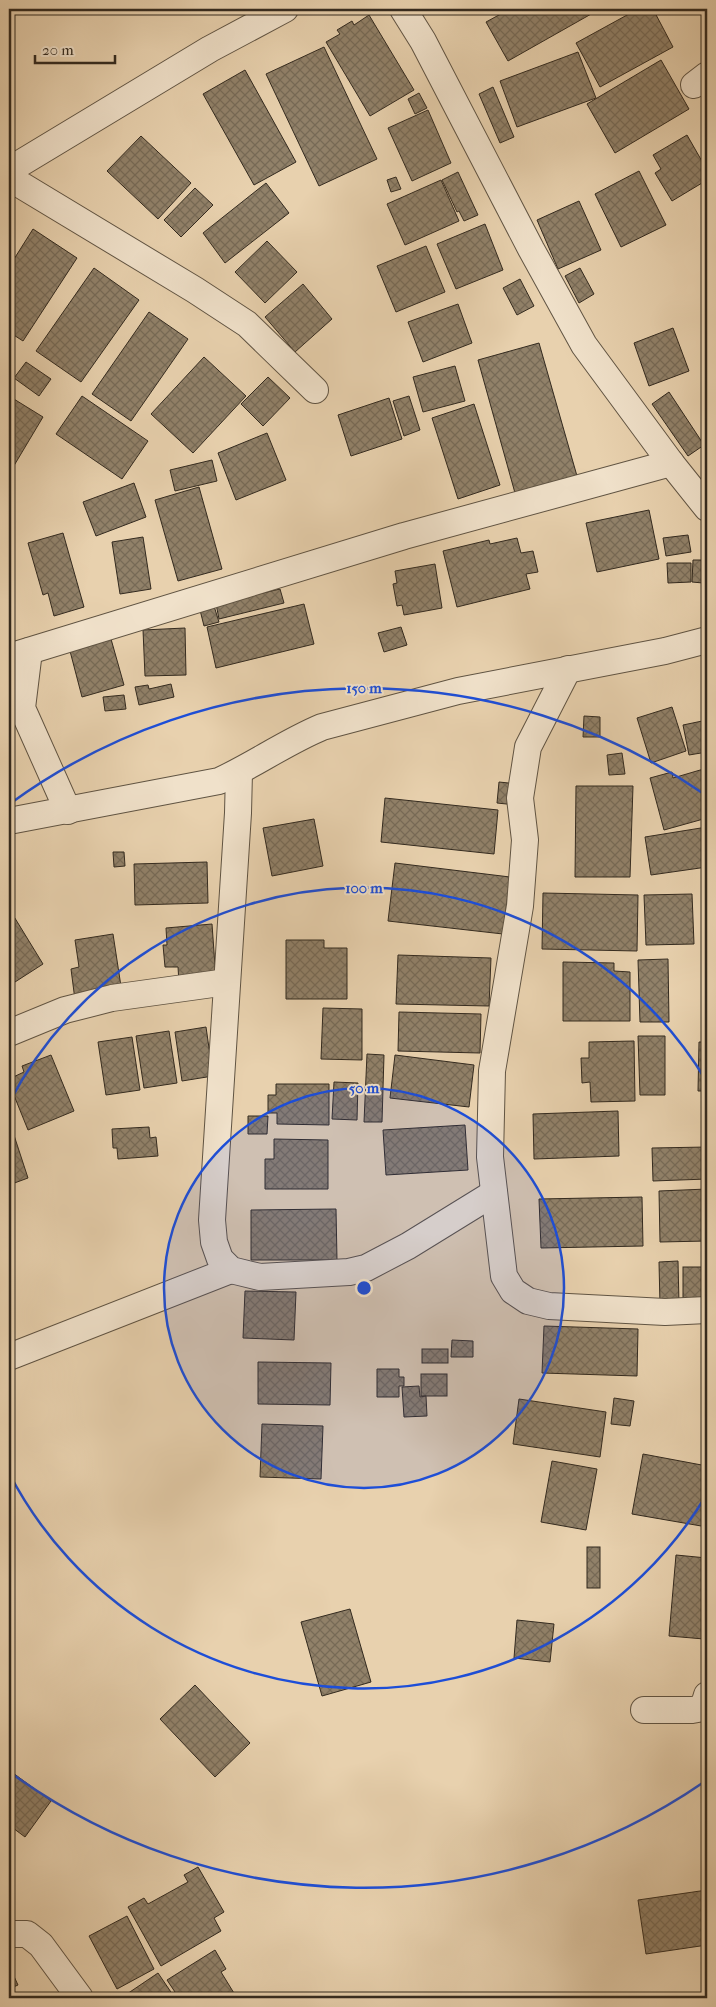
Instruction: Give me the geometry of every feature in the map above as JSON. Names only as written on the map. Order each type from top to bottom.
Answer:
[{"type":"street","points":[[285,9],[210,48],[16,166],[13,174],[16,182],[195,290],[247,324],[315,390]]},
{"type":"street","points":[[403,9],[424,42],[530,249],[584,345],[671,463],[707,508]]},
{"type":"street","points":[[68,811],[16,704],[19,654],[404,536],[671,463]]},
{"type":"street","points":[[9,820],[68,811],[219,782],[302,735],[322,727],[458,690],[664,651],[707,640]]},
{"type":"street","points":[[568,669],[528,748],[520,798],[525,840],[520,906],[492,1071],[490,1157],[504,1276],[513,1292],[528,1301],[549,1306],[665,1312],[707,1310]]},
{"type":"street","points":[[238,772],[238,813],[212,1220],[214,1242],[220,1259],[232,1270],[260,1277],[349,1272],[366,1268],[408,1246],[494,1193]]},
{"type":"street","points":[[196,786],[238,813]]},
{"type":"street","points":[[9,1033],[65,1010],[112,998],[227,982]]},
{"type":"street","points":[[9,1357],[232,1270]]},
{"type":"street","points":[[644,1710],[692,1710],[703,1708],[707,1695]]},
{"type":"street","points":[[9,1934],[27,1934],[41,1944],[80,1998]]},
{"type":"building","points":[[510,9],[600,9],[508,61],[486,22]]},
{"type":"building","points":[[638,9],[653,9],[673,47],[600,87],[576,43]]},
{"type":"building","points":[[369,15],[414,90],[370,116],[326,42],[340,34],[337,30],[352,21],[354,25]]},
{"type":"building","points":[[324,47],[377,159],[319,186],[266,74]]},
{"type":"building","points":[[578,52],[596,98],[517,127],[500,81]]},
{"type":"building","points":[[661,60],[689,109],[615,153],[587,104]]},
{"type":"building","points":[[245,70],[296,162],[254,185],[203,94]]},
{"type":"building","points":[[493,87],[514,137],[500,143],[479,94]]},
{"type":"building","points":[[419,93],[427,108],[415,114],[408,99]]},
{"type":"building","points":[[428,110],[451,163],[412,181],[388,128]]},
{"type":"building","points":[[687,135],[707,170],[707,180],[672,201],[655,173],[661,169],[653,155]]},
{"type":"building","points":[[141,136],[191,183],[158,219],[107,171]]},
{"type":"building","points":[[639,171],[666,225],[621,247],[595,194]]},
{"type":"building","points":[[458,172],[478,215],[464,221],[459,211],[457,212],[442,180]]},
{"type":"building","points":[[396,177],[401,189],[391,192],[387,180]]},
{"type":"building","points":[[441,180],[459,221],[405,245],[387,204]]},
{"type":"building","points":[[266,183],[289,213],[225,263],[203,233]]},
{"type":"building","points":[[195,188],[213,205],[181,237],[164,220]]},
{"type":"building","points":[[579,201],[601,250],[558,269],[537,220]]},
{"type":"building","points":[[485,224],[503,270],[456,289],[437,244]]},
{"type":"building","points":[[33,229],[77,258],[23,341],[9,332],[9,267]]},
{"type":"building","points":[[267,241],[297,272],[265,303],[235,272]]},
{"type":"building","points":[[426,246],[445,292],[396,312],[377,266]]},
{"type":"building","points":[[94,268],[139,300],[81,382],[36,351]]},
{"type":"building","points":[[580,268],[594,294],[579,303],[565,276]]},
{"type":"building","points":[[520,279],[534,306],[517,315],[503,288]]},
{"type":"building","points":[[303,284],[332,319],[295,352],[265,317]]},
{"type":"building","points":[[458,304],[472,343],[423,362],[408,322]]},
{"type":"building","points":[[149,312],[188,339],[131,421],[92,394]]},
{"type":"building","points":[[673,328],[689,371],[649,386],[634,343]]},
{"type":"building","points":[[539,343],[577,476],[515,493],[478,360]]},
{"type":"building","points":[[204,357],[246,396],[193,453],[151,414]]},
{"type":"building","points":[[26,362],[51,379],[39,396],[14,378]]},
{"type":"building","points":[[455,366],[465,401],[423,412],[413,377]]},
{"type":"building","points":[[268,377],[290,398],[263,426],[241,404]]},
{"type":"building","points":[[669,392],[704,445],[688,456],[652,404]]},
{"type":"building","points":[[9,396],[43,417],[9,474]]},
{"type":"building","points":[[82,396],[148,441],[122,479],[56,434]]},
{"type":"building","points":[[409,396],[420,430],[404,436],[393,401]]},
{"type":"building","points":[[389,398],[402,439],[351,456],[338,415]]},
{"type":"building","points":[[474,404],[500,485],[458,499],[432,418]]},
{"type":"building","points":[[267,433],[286,480],[236,500],[218,453]]},
{"type":"building","points":[[212,460],[217,481],[175,491],[170,470]]},
{"type":"building","points":[[134,483],[146,517],[96,536],[83,502]]},
{"type":"building","points":[[199,487],[222,569],[178,581],[155,500]]},
{"type":"building","points":[[649,510],[659,559],[597,572],[586,523]]},
{"type":"building","points":[[63,533],[84,607],[54,616],[48,593],[43,595],[28,543]]},
{"type":"building","points":[[688,535],[691,552],[666,556],[663,538]]},
{"type":"building","points":[[143,537],[151,589],[120,594],[112,542]]},
{"type":"building","points":[[517,538],[521,553],[533,551],[538,572],[526,574],[530,589],[457,607],[443,551],[489,540],[490,544]]},
{"type":"building","points":[[693,560],[704,560],[703,583],[692,582]]},
{"type":"building","points":[[667,563],[691,563],[691,582],[668,583]]},
{"type":"building","points":[[435,564],[442,608],[404,615],[402,605],[397,606],[393,584],[397,583],[395,571]]},
{"type":"building","points":[[280,589],[284,603],[219,619],[216,604]]},
{"type":"building","points":[[304,604],[314,644],[216,668],[207,627]]},
{"type":"building","points":[[214,606],[219,622],[204,626],[200,610]]},
{"type":"building","points":[[401,627],[407,645],[384,652],[378,633]]},
{"type":"building","points":[[185,628],[186,675],[145,676],[143,630]]},
{"type":"building","points":[[111,639],[124,685],[82,697],[70,651]]},
{"type":"building","points":[[171,684],[174,697],[139,705],[135,687],[148,685],[149,689]]},
{"type":"building","points":[[124,695],[126,709],[105,711],[103,697]]},
{"type":"building","points":[[672,707],[686,751],[651,763],[637,718]]},
{"type":"building","points":[[584,716],[600,717],[600,737],[583,737]]},
{"type":"building","points":[[707,720],[707,752],[689,755],[683,725]]},
{"type":"building","points":[[622,753],[625,774],[609,775],[607,755]]},
{"type":"building","points":[[707,768],[707,818],[664,830],[650,778],[672,772],[673,778]]},
{"type":"building","points":[[499,782],[518,784],[516,805],[497,803]]},
{"type":"building","points":[[576,786],[633,786],[630,877],[575,877]]},
{"type":"building","points":[[385,798],[498,810],[494,854],[381,842]]},
{"type":"building","points":[[314,819],[323,866],[272,876],[263,828]]},
{"type":"building","points":[[707,827],[707,867],[651,875],[645,837]]},
{"type":"building","points":[[113,852],[124,852],[125,866],[114,867]]},
{"type":"building","points":[[207,862],[208,903],[135,905],[134,864]]},
{"type":"building","points":[[395,863],[510,877],[503,934],[388,921]]},
{"type":"building","points":[[543,893],[638,895],[637,951],[542,949]]},
{"type":"building","points":[[692,894],[694,944],[646,945],[644,895]]},
{"type":"building","points":[[13,915],[43,964],[15,982],[9,973],[9,917]]},
{"type":"building","points":[[212,924],[216,980],[179,983],[178,967],[165,967],[163,945],[167,945],[166,928]]},
{"type":"building","points":[[113,934],[122,993],[75,1000],[71,969],[79,967],[75,940]]},
{"type":"building","points":[[286,940],[324,940],[324,948],[347,948],[347,999],[286,999]]},
{"type":"building","points":[[398,955],[491,958],[489,1006],[396,1004]]},
{"type":"building","points":[[668,959],[669,1022],[640,1022],[638,960]]},
{"type":"building","points":[[563,962],[614,963],[614,971],[630,972],[630,1021],[563,1021]]},
{"type":"building","points":[[323,1008],[362,1009],[362,1060],[321,1059]]},
{"type":"building","points":[[399,1012],[481,1014],[480,1053],[398,1051]]},
{"type":"building","points":[[206,1027],[213,1076],[182,1081],[175,1032]]},
{"type":"building","points":[[169,1031],[177,1083],[144,1088],[136,1036]]},
{"type":"building","points":[[638,1036],[665,1036],[665,1095],[640,1095]]},
{"type":"building","points":[[132,1037],[140,1090],[106,1095],[98,1042]]},
{"type":"building","points":[[634,1041],[635,1101],[591,1102],[590,1082],[582,1083],[581,1058],[589,1058],[589,1042]]},
{"type":"building","points":[[699,1042],[707,1042],[707,1091],[698,1091]]},
{"type":"building","points":[[367,1054],[384,1055],[382,1122],[364,1122]]},
{"type":"building","points":[[51,1055],[74,1111],[28,1130],[9,1079],[24,1072],[22,1066]]},
{"type":"building","points":[[395,1055],[474,1065],[469,1107],[390,1098]]},
{"type":"building","points":[[334,1082],[358,1083],[357,1120],[332,1119]]},
{"type":"building","points":[[276,1084],[329,1084],[329,1125],[277,1124],[277,1113],[268,1113],[268,1095],[276,1095]]},
{"type":"building","points":[[618,1111],[619,1156],[534,1159],[533,1114]]},
{"type":"building","points":[[248,1116],[268,1116],[267,1134],[248,1134]]},
{"type":"building","points":[[9,1120],[28,1178],[9,1185]]},
{"type":"building","points":[[465,1125],[468,1170],[386,1175],[383,1130]]},
{"type":"building","points":[[149,1127],[150,1138],[156,1137],[158,1156],[118,1159],[117,1148],[113,1148],[112,1129]]},
{"type":"building","points":[[274,1139],[328,1140],[328,1189],[265,1189],[265,1159],[274,1159]]},
{"type":"building","points":[[707,1147],[707,1179],[653,1181],[652,1148]]},
{"type":"building","points":[[707,1189],[707,1241],[660,1242],[659,1191]]},
{"type":"building","points":[[642,1197],[643,1246],[541,1248],[539,1199]]},
{"type":"building","points":[[336,1209],[337,1260],[251,1260],[251,1210]]},
{"type":"building","points":[[678,1261],[679,1304],[660,1305],[659,1262]]},
{"type":"building","points":[[683,1267],[707,1267],[707,1302],[683,1302]]},
{"type":"building","points":[[245,1291],[296,1292],[294,1340],[243,1338]]},
{"type":"building","points":[[544,1326],[638,1329],[637,1376],[542,1373]]},
{"type":"building","points":[[452,1340],[473,1341],[473,1357],[451,1357]]},
{"type":"building","points":[[702,1342],[707,1342],[707,1395],[704,1395]]},
{"type":"building","points":[[422,1349],[448,1349],[448,1363],[422,1363]]},
{"type":"building","points":[[258,1362],[331,1363],[330,1405],[258,1404]]},
{"type":"building","points":[[377,1369],[399,1369],[399,1377],[404,1377],[404,1386],[399,1386],[399,1397],[377,1397]]},
{"type":"building","points":[[421,1374],[447,1374],[447,1396],[421,1396]]},
{"type":"building","points":[[419,1386],[420,1397],[426,1396],[427,1416],[404,1417],[402,1387]]},
{"type":"building","points":[[614,1398],[634,1401],[630,1426],[611,1424]]},
{"type":"building","points":[[519,1399],[606,1412],[600,1457],[513,1444]]},
{"type":"building","points":[[262,1424],[323,1426],[321,1479],[260,1477]]},
{"type":"building","points":[[643,1454],[707,1466],[707,1527],[632,1514]]},
{"type":"building","points":[[552,1461],[597,1469],[586,1530],[541,1522]]},
{"type":"building","points":[[587,1547],[600,1547],[600,1588],[587,1588]]},
{"type":"building","points":[[676,1555],[707,1558],[704,1639],[669,1636]]},
{"type":"building","points":[[350,1609],[371,1682],[322,1696],[301,1622]]},
{"type":"building","points":[[517,1620],[554,1624],[550,1662],[514,1658]]},
{"type":"building","points":[[195,1685],[250,1743],[215,1777],[160,1719]]},
{"type":"building","points":[[9,1770],[51,1801],[25,1837],[9,1825]]},
{"type":"building","points":[[198,1867],[224,1912],[214,1918],[221,1931],[161,1966],[128,1907],[144,1898],[148,1904],[188,1882],[184,1875]]},
{"type":"building","points":[[707,1890],[707,1945],[646,1954],[638,1900]]},
{"type":"building","points":[[127,1916],[154,1969],[117,1989],[89,1936]]},
{"type":"building","points":[[215,1950],[226,1969],[221,1972],[237,1998],[179,1998],[167,1980]]},
{"type":"building","points":[[12,1972],[18,1985],[9,1989],[9,1973]]},
{"type":"building","points":[[158,1973],[175,1998],[121,1998]]}]
